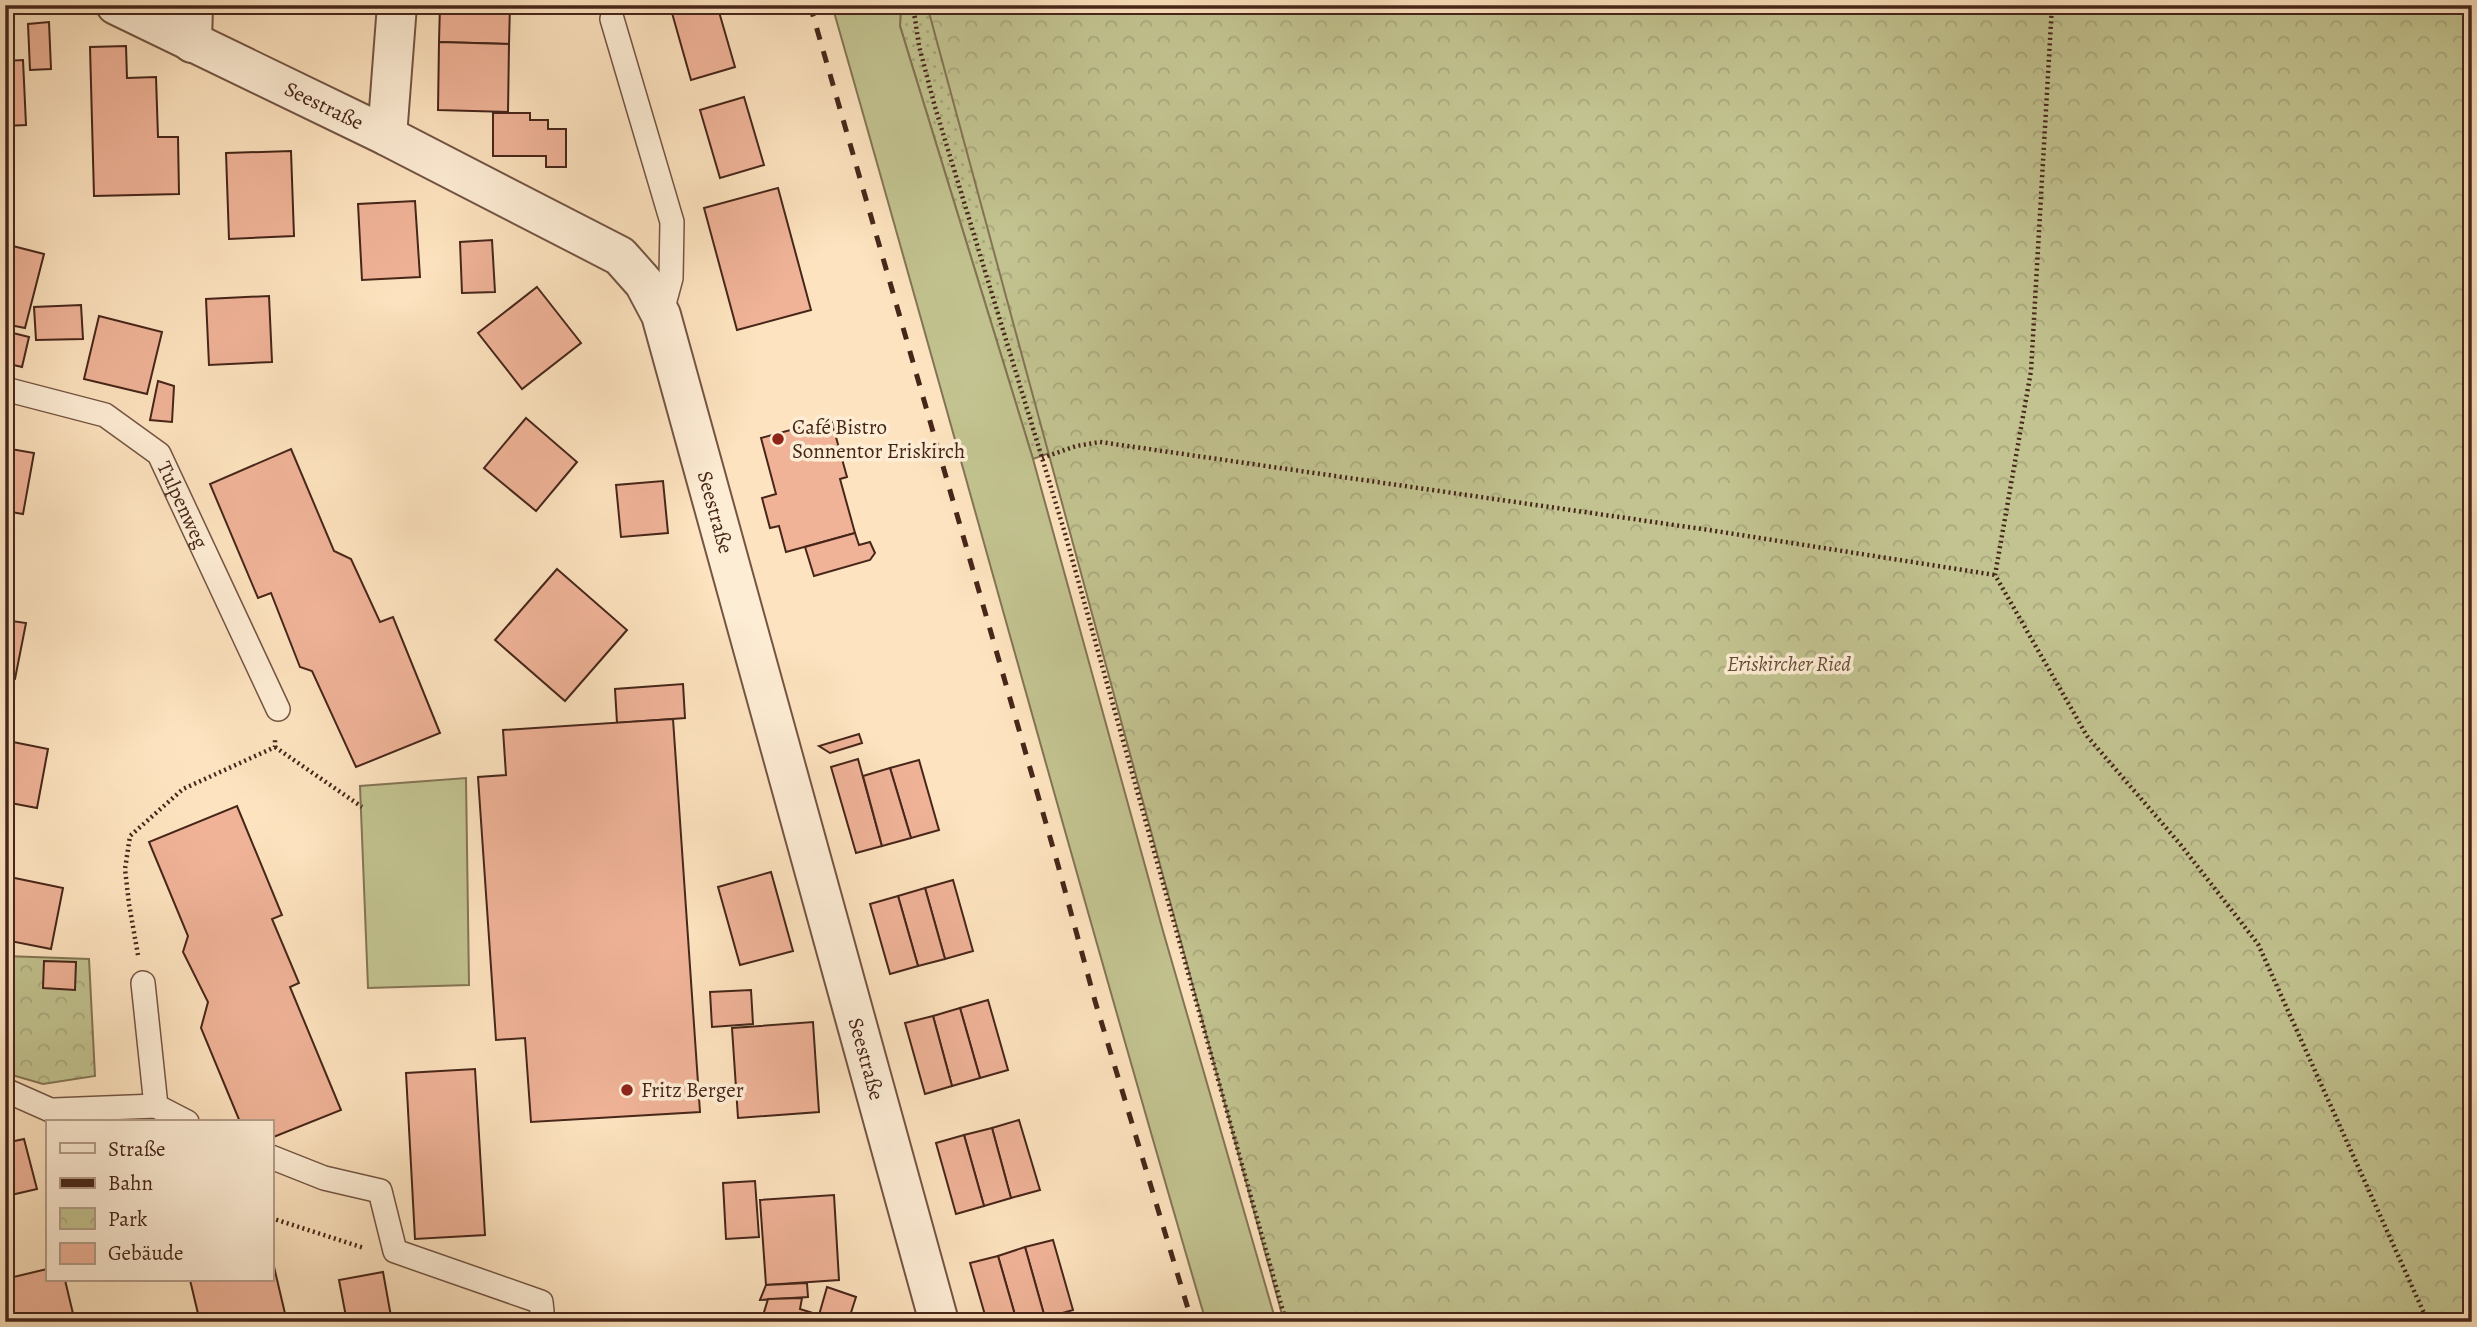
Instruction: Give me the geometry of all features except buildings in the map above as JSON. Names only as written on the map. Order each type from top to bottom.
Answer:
[{"type":"street","name":"Seestraße","points":[[116,5],[387,136],[620,256],[644,283],[661,315],[939,1322]]},
{"type":"street","points":[[192,43],[193,5]]},
{"type":"street","points":[[387,136],[397,5]]},
{"type":"lane","points":[[612,19],[672,222],[671,278],[661,315]]},
{"type":"lane","name":"Tulpenweg","points":[[5,389],[106,415],[159,454],[278,709]]},
{"type":"lane","points":[[143,983],[156,1106]]},
{"type":"lane","points":[[5,1090],[72,1120]]},
{"type":"lane","points":[[54,1110],[156,1106],[183,1120]]},
{"type":"lane","points":[[273,1158],[324,1178],[380,1191],[396,1251],[541,1302],[543,1322]]},
{"type":"path","points":[[913,5],[919,46],[935,107],[1042,458],[1286,1322]]},
{"type":"path","points":[[2052,5],[2031,370],[1996,575],[2087,736],[2180,844],[2258,944],[2428,1322]]},
{"type":"path","points":[[1042,458],[1076,446],[1100,442],[1709,530],[1996,575]]},
{"type":"path","points":[[275,747],[278,709]]},
{"type":"path","points":[[275,747],[362,807]]},
{"type":"path","points":[[143,983],[125,870],[130,836],[183,789],[275,747]]},
{"type":"path","points":[[273,1219],[371,1250],[396,1251]]},
{"type":"green space","points":[[832,5],[901,5],[900,26],[1033,459],[1163,931],[1276,1322],[1206,1322]]},
{"type":"green space","points":[[901,5],[1151,5],[1077,443],[1033,459],[900,26]]},
{"type":"green space","name":"Eriskircher Ried","points":[[927,5],[2472,5],[2472,1322],[1284,1322]]},
{"type":"green space","points":[[466,778],[469,985],[368,988],[360,786]]},
{"type":"green space","points":[[5,956],[89,959],[95,1076],[43,1084],[5,1073]]},
{"type":"railway","points":[[810,5],[1095,1001],[1192,1322]]},
{"type":"place","name":"Café Bistro Sonnentor Eriskirch","points":[[778,439]]},
{"type":"place","name":"Fritz Berger","points":[[627,1090]]}]
